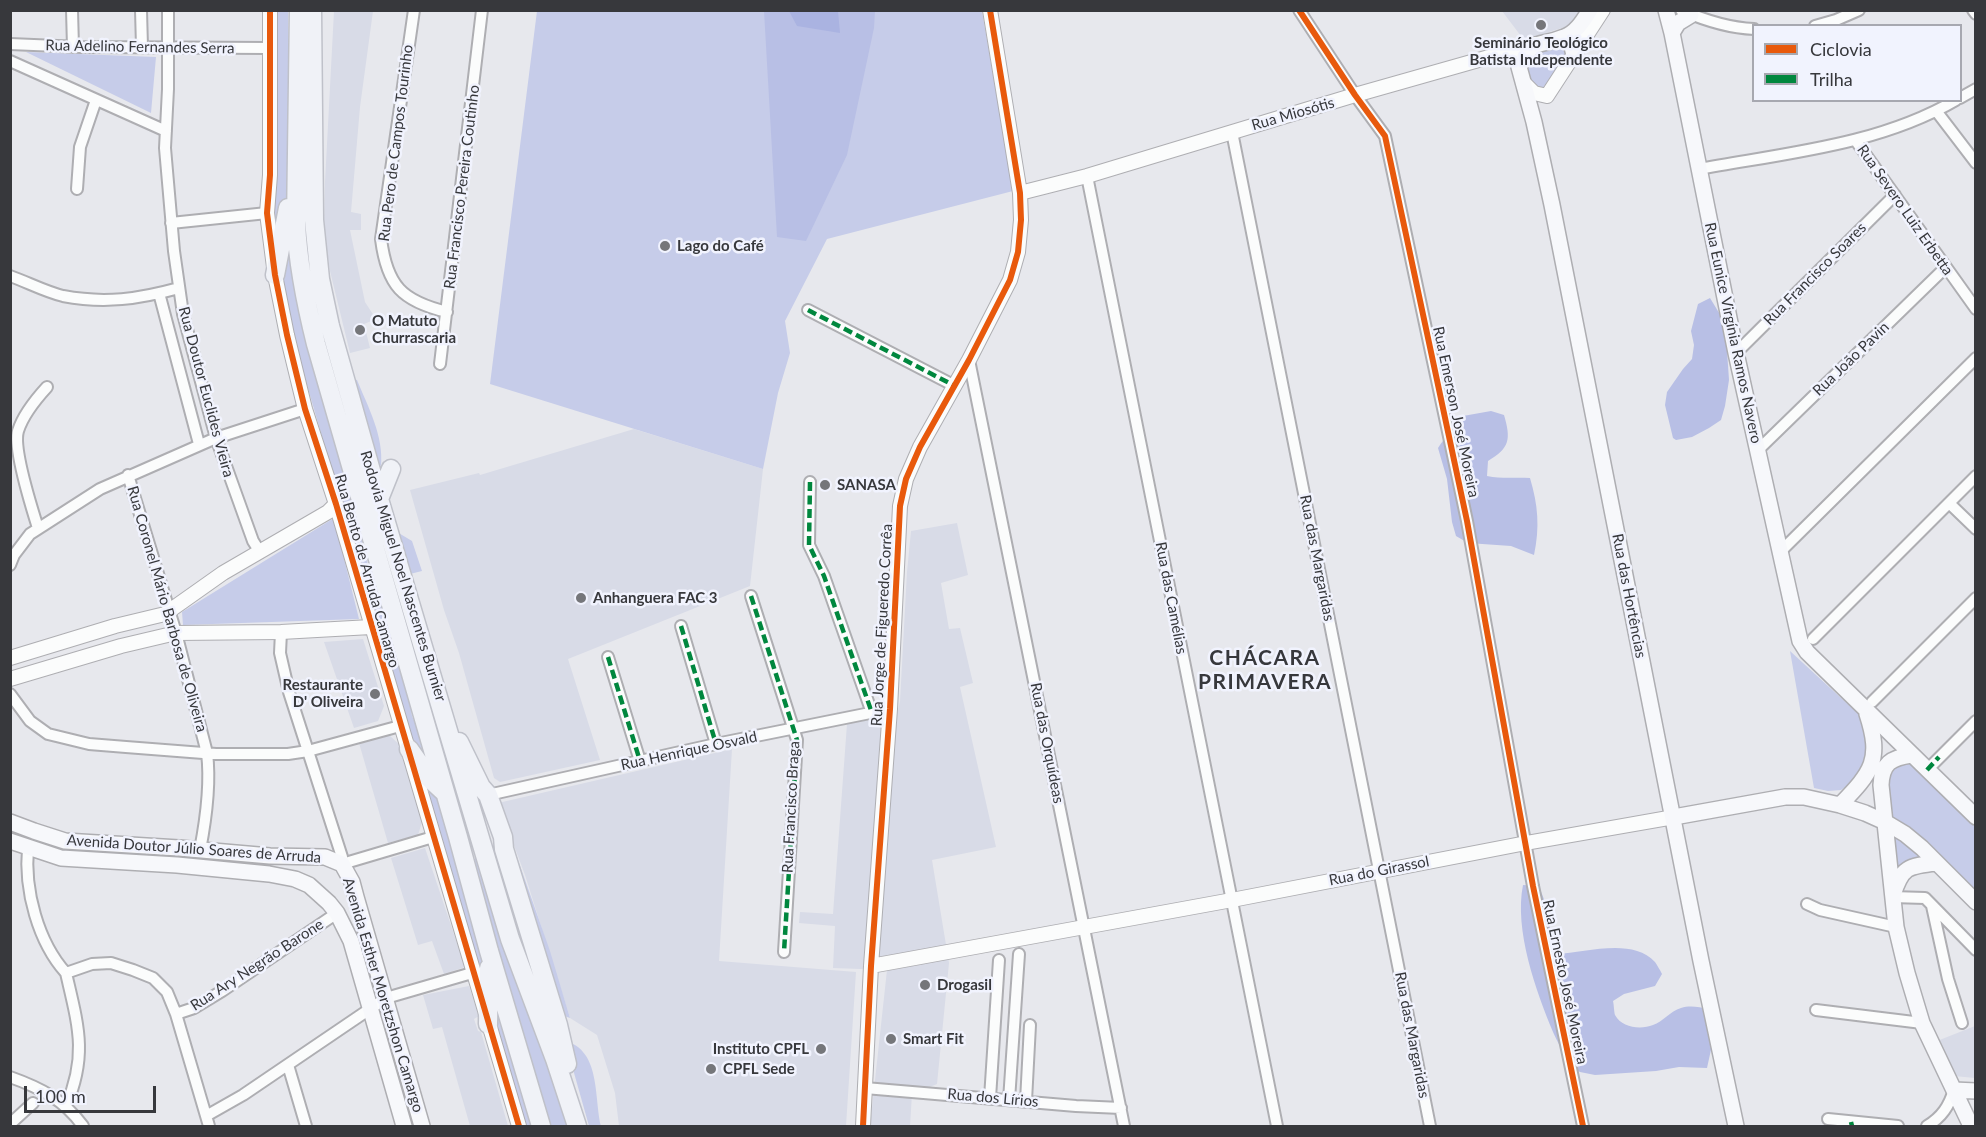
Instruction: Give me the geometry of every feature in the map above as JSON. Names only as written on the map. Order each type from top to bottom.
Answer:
[{"type":"highway","name":"Rodovia Miguel Noel Nascentes Burnier","points":[[299,10],[297,252],[306,305],[489,951],[541,1126]]},
{"type":"highway","name":"Rodovia Miguel Noel Nascentes Burnier","points":[[312,10],[314,220],[320,279],[330,326],[444,714],[463,787],[482,842],[510,939],[555,1059],[577,1126]]},
{"type":"highway","points":[[274,275],[286,216],[297,181]]},
{"type":"highway","points":[[379,499],[391,470]]},
{"type":"highway","points":[[444,714],[481,787],[488,795],[503,837],[504,849],[558,1025],[585,1126]]},
{"type":"highway","points":[[409,749],[430,779],[445,794]]},
{"type":"highway","points":[[467,869],[468,856],[482,842],[498,843],[504,849]]},
{"type":"highway","points":[[488,1024],[489,951]]},
{"type":"main road","points":[[1574,55],[1571,43],[1565,37],[1576,29],[1590,10]]},
{"type":"main road","name":"Rua Eunice Virgínia Ramos Navero","points":[[1666,10],[1736,353],[1795,625],[1800,640],[1810,646]]},
{"type":"main road","points":[[1672,33],[1686,13]]},
{"type":"main road","name":"Rua Miosótis","points":[[1535,44],[1565,37]]},
{"type":"main road","points":[[1518,67],[1535,44]]},
{"type":"main road","name":"Rua das Hortências","points":[[1518,67],[1534,122],[1552,205],[1701,961],[1736,1126]]},
{"type":"main road","points":[[1810,646],[1869,706],[1911,755],[1976,817]]},
{"type":"main road","points":[[1840,805],[1860,785],[1872,765],[1874,743],[1869,706]]},
{"type":"main road","points":[[1911,755],[1896,757],[1889,762],[1882,775],[1896,927],[1922,1023],[1971,1126]]},
{"type":"main road","name":"Rua do Girassol","points":[[1674,817],[1793,797],[1840,805],[1865,813],[1905,834],[1976,902]]},
{"type":"main road","name":"Avenida Doutor Júlio Soares de Arruda","points":[[10,822],[65,841],[270,856],[318,857],[342,864]]},
{"type":"main road","name":"Avenida Doutor Júlio Soares de Arruda","points":[[10,841],[61,858],[177,865],[258,873],[300,881],[309,885],[333,908]]},
{"type":"main road","points":[[300,881],[302,868],[318,857]]},
{"type":"main road","points":[[1892,897],[1903,871],[1910,867],[1936,863]]},
{"type":"main road","name":"Avenida Esther Moretzshon Camargo","points":[[342,864],[352,882],[422,1126]]},
{"type":"main road","points":[[333,908],[349,906],[356,897]]},
{"type":"main road","name":"Avenida Esther Moretzshon Camargo","points":[[333,908],[351,941],[404,1126]]},
{"type":"main road","points":[[1954,1090],[1976,1091]]},
{"type":"street","points":[[72,10],[73,47]]},
{"type":"street","points":[[141,10],[142,48]]},
{"type":"street","name":"Rua Doutor Euclides Vieira","points":[[168,10],[165,148],[171,222],[183,314],[216,438],[253,541],[260,552]]},
{"type":"street","name":"Rua Bento de Arruda Camargo","points":[[270,10],[270,175],[267,213],[274,275],[305,410],[336,504],[400,726],[409,749],[472,973],[519,1126]]},
{"type":"street","points":[[313,78],[318,52],[320,10]]},
{"type":"street","name":"Rua Pero de Campos Tourinho","points":[[414,10],[381,239],[383,257],[404,295],[417,303],[447,312]]},
{"type":"street","name":"Rua Francisco Pereira Coutinho","points":[[440,364],[482,10]]},
{"type":"street","name":"Rua Jorge de Figueredo Corrêa","points":[[863,1126],[871,966],[890,710],[900,506],[906,479],[920,447],[955,386],[1010,280],[1018,252],[1021,220],[1020,193],[990,10]]},
{"type":"street","name":"Rua Emerson José Moreira","points":[[1299,10],[1384,136],[1467,521],[1526,843]]},
{"type":"street","points":[[1523,82],[1534,93],[1546,96],[1603,10]]},
{"type":"street","points":[[1822,24],[1859,10]]},
{"type":"street","points":[[1686,13],[1711,22],[1752,29]]},
{"type":"street","name":"Rua Adelino Fernandes Serra","points":[[10,44],[73,47],[269,48]]},
{"type":"street","name":"Rua Miosótis","points":[[1020,193],[1087,176],[1355,95],[1535,44]]},
{"type":"street","name":"Rua das Hortências","points":[[1504,53],[1512,55],[1518,67]]},
{"type":"street","points":[[10,60],[166,131]]},
{"type":"street","points":[[1962,97],[1976,90]]},
{"type":"street","points":[[76,189],[81,147],[96,100]]},
{"type":"street","points":[[1699,169],[1856,141],[1937,112],[1953,102]]},
{"type":"street","points":[[1937,112],[1976,163]]},
{"type":"street","name":"Rua das Margaridas","points":[[1232,132],[1431,1126]]},
{"type":"street","name":"Rua Severo Luiz Erbetta","points":[[1856,141],[1976,309]]},
{"type":"street","name":"Rua das Camélias","points":[[1087,176],[1277,1126]]},
{"type":"street","name":"Rua Francisco Soares","points":[[1736,353],[1895,195]]},
{"type":"street","points":[[171,222],[267,213]]},
{"type":"street","name":"Rua João Pavin","points":[[1757,451],[1946,267]]},
{"type":"street","points":[[10,276],[62,295],[102,301],[146,297],[179,288]]},
{"type":"street","name":"Rua Doutor Euclides Vieira","points":[[159,293],[199,444]]},
{"type":"street","points":[[808,310],[955,386]]},
{"type":"street","points":[[1780,552],[1976,358]]},
{"type":"street","name":"Rua das Orquídeas","points":[[969,360],[1124,1126]]},
{"type":"street","points":[[38,528],[26,487],[17,432],[30,408],[47,387]]},
{"type":"street","points":[[10,565],[14,555],[30,534],[100,489],[199,444],[305,410]]},
{"type":"street","name":"Rua Coronel Mário Barbosa de Oliveira","points":[[128,476],[176,633],[207,753],[209,768],[205,824],[200,850]]},
{"type":"street","points":[[1810,646],[1976,476]]},
{"type":"street","points":[[810,482],[811,549],[824,576],[872,713]]},
{"type":"street","points":[[1949,503],[1976,529]]},
{"type":"street","points":[[10,658],[115,626],[165,614],[223,573],[328,512],[336,504]]},
{"type":"street","name":"Rua Francisco Braga","points":[[751,596],[796,740],[784,952]]},
{"type":"street","points":[[1869,706],[1976,598]]},
{"type":"street","points":[[681,626],[716,744]]},
{"type":"street","points":[[10,679],[121,646],[176,633],[281,632],[371,627]]},
{"type":"street","points":[[281,632],[280,653],[289,692],[342,857],[342,864],[433,837]]},
{"type":"street","points":[[608,657],[640,761]]},
{"type":"street","points":[[10,694],[30,721],[48,734],[69,740],[126,747],[207,753],[288,754],[308,751],[400,726]]},
{"type":"street","name":"Rua Henrique Osvald","points":[[488,795],[716,744],[890,710]]},
{"type":"street","points":[[1927,770],[1976,721]]},
{"type":"street","name":"Rua do Girassol","points":[[871,966],[1674,817]]},
{"type":"street","points":[[318,857],[334,846],[336,838]]},
{"type":"street","name":"Rua Ernesto José Moreira","points":[[1526,843],[1543,938],[1583,1126]]},
{"type":"street","points":[[28,848],[31,897],[43,938],[58,965],[66,973],[80,1041],[79,1065],[66,1106]]},
{"type":"street","points":[[1892,897],[1925,898],[1976,950]]},
{"type":"street","points":[[1807,904],[1820,910],[1896,927]]},
{"type":"street","points":[[1932,906],[1947,980],[1962,1023]]},
{"type":"street","name":"Rua Ary Negrão Barone","points":[[176,1014],[194,1008],[222,991],[333,908]]},
{"type":"street","points":[[1009,1100],[1019,954]]},
{"type":"street","points":[[990,1098],[999,960]]},
{"type":"street","points":[[66,973],[92,964],[111,963],[153,978],[167,992],[176,1014],[208,1121],[386,998],[472,973]]},
{"type":"street","points":[[1816,1010],[1922,1023]]},
{"type":"street","points":[[1026,1101],[1030,1025]]},
{"type":"street","points":[[288,1065],[306,1126]]},
{"type":"street","points":[[10,1077],[33,1085],[66,1106],[82,1126]]},
{"type":"street","name":"Rua dos Lírios","points":[[865,1088],[1121,1108]]},
{"type":"street","points":[[1927,1126],[1944,1112],[1954,1090]]},
{"type":"street","points":[[10,1124],[33,1103]]},
{"type":"street","points":[[1828,1119],[1851,1124],[1898,1126]]},
{"type":"shaded area","points":[[274,11],[288,11],[290,187],[285,208],[275,227]]},
{"type":"shaded area","points":[[334,11],[373,11],[360,107],[351,212],[361,214],[361,230],[350,230],[365,302],[376,319],[364,324],[370,348],[350,353],[330,271],[324,229]]},
{"type":"shaded area","name":"Lago do Café","points":[[537,11],[982,11],[1013,191],[827,239],[785,321],[790,353],[778,393],[763,469],[490,384]]},
{"type":"shaded area","points":[[764,11],[875,11],[874,28],[847,155],[806,241],[777,237]]},
{"type":"shaded area","points":[[789,11],[838,11],[840,33],[797,26]]},
{"type":"shaded area","name":"Seminário Teológico Batista Independente","points":[[1502,11],[1582,11],[1565,27],[1524,40]]},
{"type":"shaded area","points":[[1560,43],[1570,50],[1543,88],[1536,88],[1530,83],[1525,61],[1531,53]]},
{"type":"shaded area","points":[[26,52],[156,57],[151,113]]},
{"type":"shaded area","points":[[287,245],[292,250],[295,293],[306,342],[365,549],[369,572],[407,685],[412,716],[432,771],[409,738],[288,319],[282,270]]},
{"type":"shaded area","points":[[1710,298],[1724,321],[1729,380],[1725,406],[1721,420],[1692,437],[1676,440],[1673,438],[1665,405],[1667,392],[1692,359],[1694,345],[1691,331],[1698,304]]},
{"type":"shaded area","points":[[353,379],[357,380],[378,433],[381,466],[375,460]]},
{"type":"shaded area","points":[[1491,411],[1504,415],[1508,437],[1501,452],[1488,461],[1487,476],[1530,478],[1537,516],[1534,555],[1511,546],[1468,543],[1456,536],[1447,479],[1438,448],[1463,416]]},
{"type":"shaded area","name":"Anhanguera FAC 3","points":[[634,429],[763,469],[750,586],[568,659],[600,760],[500,782],[494,778],[410,490],[479,473],[480,475]]},
{"type":"shaded area","points":[[334,518],[359,619],[183,625],[182,612]]},
{"type":"shaded area","points":[[957,523],[968,575],[941,583],[949,629],[960,628],[973,683],[960,687],[996,847],[932,860],[949,963],[937,1084],[912,1094],[910,1126],[870,1126],[887,970],[833,968],[835,926],[799,923],[800,912],[833,914],[847,724],[897,715],[900,701],[911,531]]},
{"type":"shaded area","points":[[397,532],[412,541],[422,571],[410,574]]},
{"type":"shaded area","points":[[363,639],[384,706],[378,721],[354,728],[324,642]]},
{"type":"shaded area","points":[[1790,651],[1865,720],[1867,760],[1853,782],[1841,790],[1828,791],[1814,788]]},
{"type":"shaded area","points":[[388,734],[403,748],[423,819],[418,835],[388,843],[359,743]]},
{"type":"shaded area","points":[[732,749],[719,961],[856,972],[846,1126],[619,1126],[615,1093],[597,1035],[570,1018],[525,875],[498,803]]},
{"type":"shaded area","points":[[1894,762],[1910,762],[1975,827],[1975,900],[1894,820],[1887,773]]},
{"type":"shaded area","points":[[426,785],[438,796],[485,958],[486,998],[441,846]]},
{"type":"shaded area","points":[[498,803],[550,951],[570,1018],[559,1014]]},
{"type":"shaded area","points":[[1893,833],[1921,858],[1895,872]]},
{"type":"shaded area","points":[[491,846],[497,849],[547,1009],[531,977]]},
{"type":"shaded area","points":[[425,848],[465,967],[444,974],[432,941],[418,945],[391,858]]},
{"type":"shaded area","points":[[476,857],[572,1126],[549,1126],[474,865]]},
{"type":"shaded area","points":[[1523,885],[1538,886],[1542,894],[1557,954],[1621,948],[1645,954],[1655,962],[1662,974],[1655,986],[1624,994],[1613,1001],[1615,1015],[1622,1023],[1632,1027],[1648,1027],[1657,1024],[1673,1011],[1681,1008],[1691,1006],[1708,1009],[1714,1036],[1707,1068],[1679,1067],[1656,1071],[1595,1075],[1580,1072],[1568,1065],[1546,1016],[1528,960],[1522,921]]},
{"type":"shaded area","points":[[469,986],[479,1016],[474,1019],[478,1031],[481,1032],[508,1126],[470,1126],[442,1027],[433,1029],[423,995]]},
{"type":"shaded area","points":[[494,987],[534,1126],[523,1126],[493,1025]]},
{"type":"shaded area","points":[[1975,1026],[1975,1078],[1954,1076],[1937,1041]]},
{"type":"shaded area","points":[[565,1041],[577,1046],[585,1054],[590,1064],[594,1076],[601,1126],[589,1126]]},
{"type":"marked path","points":[[808,310],[955,386]]},
{"type":"marked path","points":[[810,482],[809,545],[824,576],[872,713]]},
{"type":"marked path","points":[[751,596],[797,740],[784,952]]},
{"type":"marked path","points":[[681,626],[716,744]]},
{"type":"marked path","points":[[608,657],[640,761]]},
{"type":"marked path","points":[[1927,770],[1939,757]]},
{"type":"marked path","points":[[1851,1122],[1852,1126]]},
{"type":"cycle path","points":[[270,10],[270,175],[267,213],[275,275],[287,335],[305,409],[336,504],[519,1126]]},
{"type":"cycle path","points":[[863,1126],[871,966],[890,709],[900,506],[906,479],[920,447],[969,360],[1010,280],[1018,252],[1021,220],[1020,193],[990,10]]},
{"type":"cycle path","points":[[1299,10],[1385,136],[1467,521],[1533,886],[1583,1126]]},
{"type":"place","name":"Seminário Teológico Batista Independente","points":[[1541,25]]},
{"type":"place","name":"Lago do Café","points":[[665,246]]},
{"type":"place","name":"O Matuto Churrascaria","points":[[360,330]]},
{"type":"place","name":"SANASA","points":[[825,485]]},
{"type":"place","name":"Anhanguera FAC 3","points":[[581,598]]},
{"type":"place","name":"Restaurante D' Oliveira","points":[[375,694]]},
{"type":"place","name":"Drogasil","points":[[925,985]]},
{"type":"place","name":"Smart Fit","points":[[891,1039]]},
{"type":"place","name":"Instituto CPFL","points":[[821,1049]]},
{"type":"place","name":"CPFL Sede","points":[[711,1069]]},
{"type":"district","name":"CHÁCARA PRIMAVERA","points":[[1265,670]]}]
